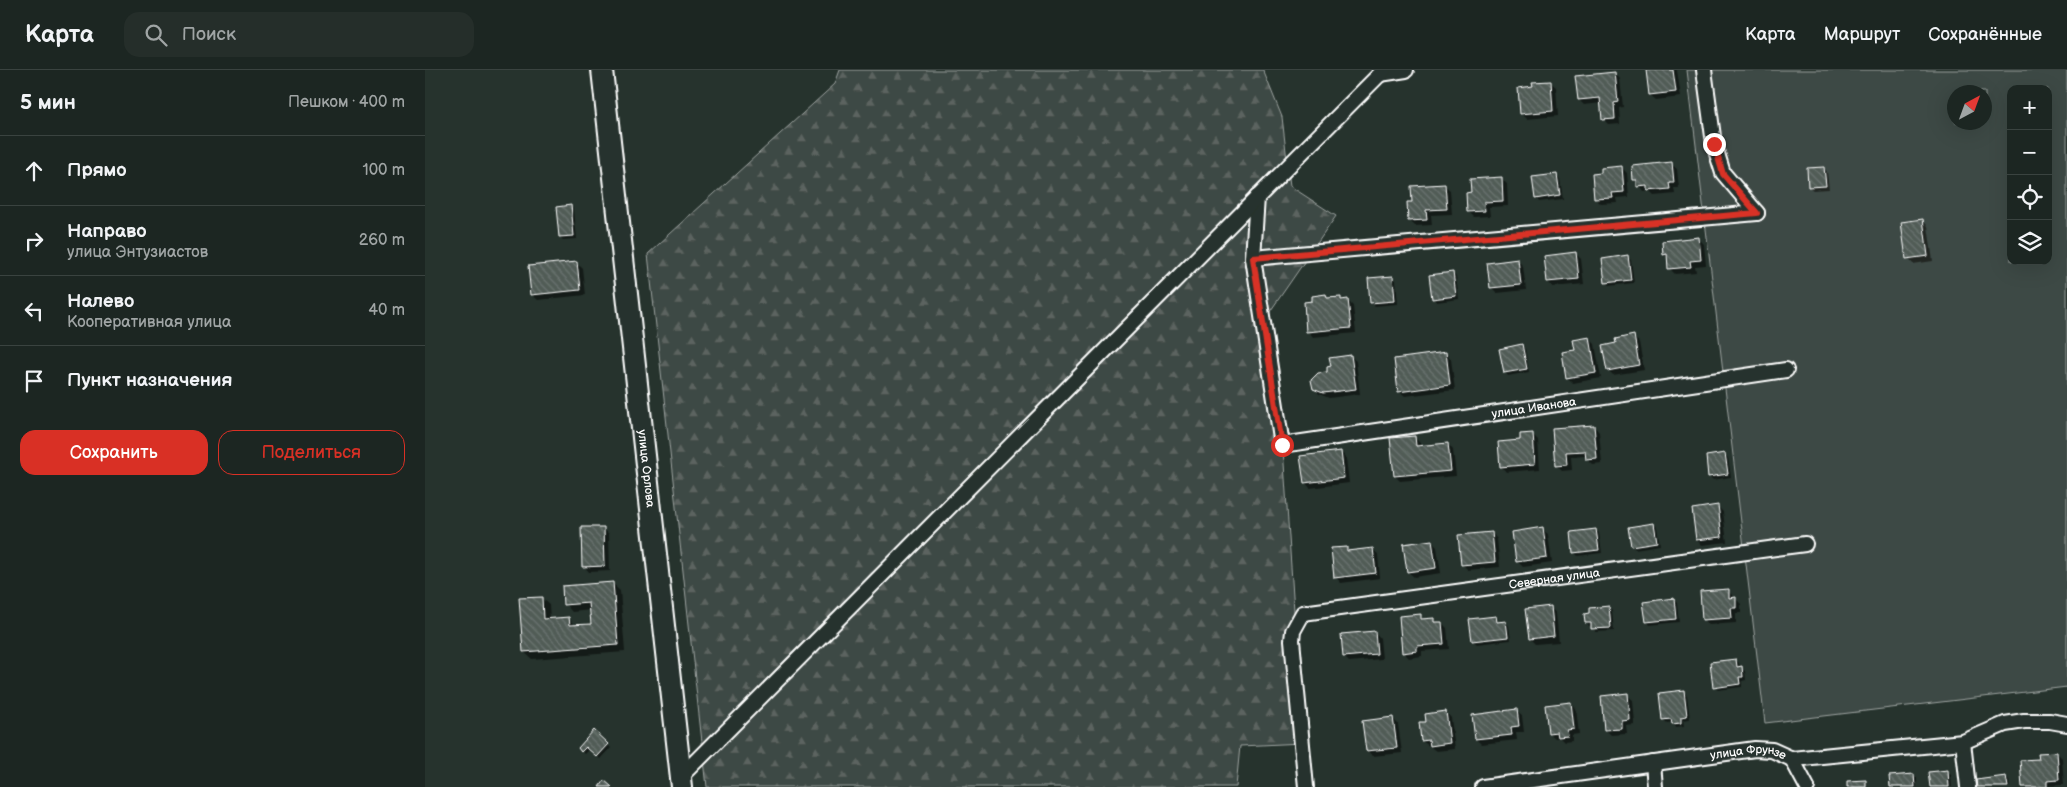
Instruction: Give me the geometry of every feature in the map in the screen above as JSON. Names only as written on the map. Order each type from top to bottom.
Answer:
[{"type":"street","name":"улица Орлова","points":[[602,70],[681,782]]},
{"type":"street","points":[[681,782],[1382,72],[1406,70]]},
{"type":"street","points":[[1257,197],[1253,258],[1757,213],[1723,174],[1714,144],[1704,70]]},
{"type":"street","name":"улица Иванова","points":[[1253,258],[1282,445],[1786,370]]},
{"type":"street","name":"Северная улица","points":[[1306,787],[1292,640],[1295,626],[1303,613],[1805,544]]},
{"type":"street","name":"улица Фрунзе","points":[[1483,787],[1506,786],[1755,749],[1772,750],[1792,759],[1963,742],[2005,724],[2024,721],[2050,721],[2067,724]]},
{"type":"street","points":[[1963,742],[1968,787]]},
{"type":"street","points":[[1792,759],[1807,787]]},
{"type":"street","points":[[1653,763],[1655,787]]},
{"type":"green space","points":[[840,70],[1263,70],[1282,117],[1290,186],[1336,216],[1269,313],[1278,375],[1303,743],[1240,746],[1236,787],[707,787],[648,254],[835,84]]},
{"type":"green space","points":[[1687,70],[2067,70],[2067,687],[1765,723]]},
{"type":"building","points":[[1646,70],[1673,70],[1676,92],[1649,95]]},
{"type":"building","points":[[1615,72],[1618,102],[1614,103],[1615,119],[1602,120],[1600,98],[1578,100],[1575,76]]},
{"type":"building","points":[[1551,81],[1553,111],[1520,114],[1518,88],[1533,86],[1532,82]]},
{"type":"building","points":[[1672,162],[1674,183],[1669,183],[1670,189],[1648,191],[1648,186],[1637,187],[1637,180],[1633,180],[1632,166]]},
{"type":"building","points":[[1622,166],[1624,192],[1612,193],[1613,198],[1594,199],[1592,174],[1601,173],[1601,168]]},
{"type":"building","points":[[1824,167],[1826,186],[1808,187],[1807,168]]},
{"type":"building","points":[[1557,174],[1560,195],[1535,199],[1532,177]]},
{"type":"building","points":[[1502,177],[1503,201],[1484,202],[1485,211],[1467,212],[1466,193],[1471,192],[1470,179]]},
{"type":"building","points":[[1445,184],[1447,209],[1426,210],[1427,220],[1408,221],[1407,202],[1412,202],[1411,186]]},
{"type":"building","points":[[571,205],[574,236],[559,237],[556,207]]},
{"type":"building","points":[[1923,219],[1928,256],[1906,259],[1901,222]]},
{"type":"building","points":[[1699,237],[1701,260],[1690,261],[1691,267],[1668,269],[1667,254],[1663,255],[1662,241]]},
{"type":"building","points":[[1576,252],[1579,279],[1547,282],[1544,256]]},
{"type":"building","points":[[1628,255],[1631,280],[1605,283],[1602,259]]},
{"type":"building","points":[[1518,259],[1521,285],[1490,288],[1487,263]]},
{"type":"building","points":[[577,261],[580,290],[531,295],[528,266]]},
{"type":"building","points":[[1453,272],[1456,296],[1432,299],[1429,275]]},
{"type":"building","points":[[1393,276],[1395,301],[1370,303],[1368,278]]},
{"type":"building","points":[[1326,294],[1327,298],[1341,297],[1341,300],[1348,299],[1351,328],[1306,332],[1304,302],[1312,301],[1312,296]]},
{"type":"building","points":[[1634,335],[1639,365],[1607,371],[1602,346],[1616,343],[1615,339]]},
{"type":"building","points":[[1590,337],[1596,373],[1566,378],[1562,352],[1575,350],[1573,340]]},
{"type":"building","points":[[1522,344],[1527,369],[1504,373],[1499,349]]},
{"type":"building","points":[[1446,352],[1450,385],[1398,392],[1394,359]]},
{"type":"building","points":[[1351,355],[1356,389],[1323,393],[1313,389],[1311,380],[1318,373],[1327,372],[1327,367],[1331,366],[1329,358]]},
{"type":"building","points":[[1594,425],[1597,459],[1586,460],[1585,451],[1566,452],[1567,465],[1555,466],[1552,428]]},
{"type":"building","points":[[1533,433],[1535,464],[1500,467],[1498,442],[1520,440],[1520,434]]},
{"type":"building","points":[[1415,436],[1416,446],[1448,443],[1451,471],[1394,476],[1390,438]]},
{"type":"building","points":[[1341,451],[1344,478],[1304,483],[1300,456]]},
{"type":"building","points":[[1725,453],[1728,474],[1708,477],[1706,456]]},
{"type":"building","points":[[1718,505],[1722,537],[1696,540],[1692,509]]},
{"type":"building","points":[[1654,523],[1657,542],[1631,546],[1628,527]]},
{"type":"building","points":[[581,527],[604,527],[605,566],[582,567]]},
{"type":"building","points":[[1543,527],[1547,558],[1516,562],[1512,532]]},
{"type":"building","points":[[1596,529],[1599,550],[1573,553],[1571,532]]},
{"type":"building","points":[[1492,532],[1495,562],[1461,565],[1458,535]]},
{"type":"building","points":[[1432,540],[1436,568],[1407,572],[1403,544]]},
{"type":"building","points":[[1347,547],[1347,551],[1373,548],[1376,573],[1334,578],[1331,548]]},
{"type":"building","points":[[613,582],[618,645],[523,652],[519,598],[542,597],[543,619],[569,617],[570,625],[591,624],[589,603],[563,605],[562,586]]},
{"type":"building","points":[[1729,589],[1729,598],[1736,597],[1736,608],[1731,608],[1732,618],[1702,620],[1700,591]]},
{"type":"building","points":[[1674,598],[1676,619],[1646,622],[1643,602]]},
{"type":"building","points":[[1551,606],[1554,636],[1529,639],[1525,609]]},
{"type":"building","points":[[1609,606],[1611,628],[1591,629],[1591,623],[1585,623],[1584,614],[1589,613],[1589,608]]},
{"type":"building","points":[[1421,614],[1421,619],[1434,618],[1434,622],[1442,622],[1444,644],[1417,646],[1417,651],[1402,653],[1399,616]]},
{"type":"building","points":[[1496,616],[1497,622],[1506,621],[1508,637],[1472,641],[1469,619]]},
{"type":"building","points":[[1375,631],[1377,654],[1343,657],[1341,634]]},
{"type":"building","points":[[1736,659],[1737,667],[1742,666],[1743,677],[1739,677],[1740,684],[1713,688],[1710,662]]},
{"type":"building","points":[[1684,690],[1687,716],[1681,717],[1681,723],[1672,724],[1671,719],[1662,720],[1659,693]]},
{"type":"building","points":[[1628,693],[1630,720],[1622,721],[1622,729],[1604,730],[1601,696]]},
{"type":"building","points":[[1571,702],[1574,729],[1567,730],[1568,736],[1558,737],[1557,732],[1548,733],[1545,705]]},
{"type":"building","points":[[1517,709],[1519,726],[1511,727],[1512,735],[1475,739],[1472,715]]},
{"type":"building","points":[[1446,711],[1450,743],[1430,746],[1429,740],[1421,741],[1419,722],[1426,722],[1425,714]]},
{"type":"building","points":[[1393,717],[1397,748],[1366,751],[1362,721]]},
{"type":"building","points":[[594,730],[609,744],[597,757],[586,747],[581,752],[578,748]]},
{"type":"building","points":[[2057,752],[2059,780],[2047,781],[2047,787],[2022,787],[2020,760],[2039,759],[2038,753]]},
{"type":"building","points":[[1948,770],[1949,787],[1930,787],[1928,772]]},
{"type":"building","points":[[1914,774],[1915,787],[1890,787],[1889,776]]},
{"type":"building","points":[[2006,776],[2008,787],[1977,787],[1976,780]]},
{"type":"building","points":[[604,780],[612,787],[599,787]]},
{"type":"building","points":[[1866,780],[1866,787],[1847,787],[1847,781]]},
{"type":"route","points":[[1282,445],[1253,258],[1757,213],[1723,174],[1714,144]]}]
